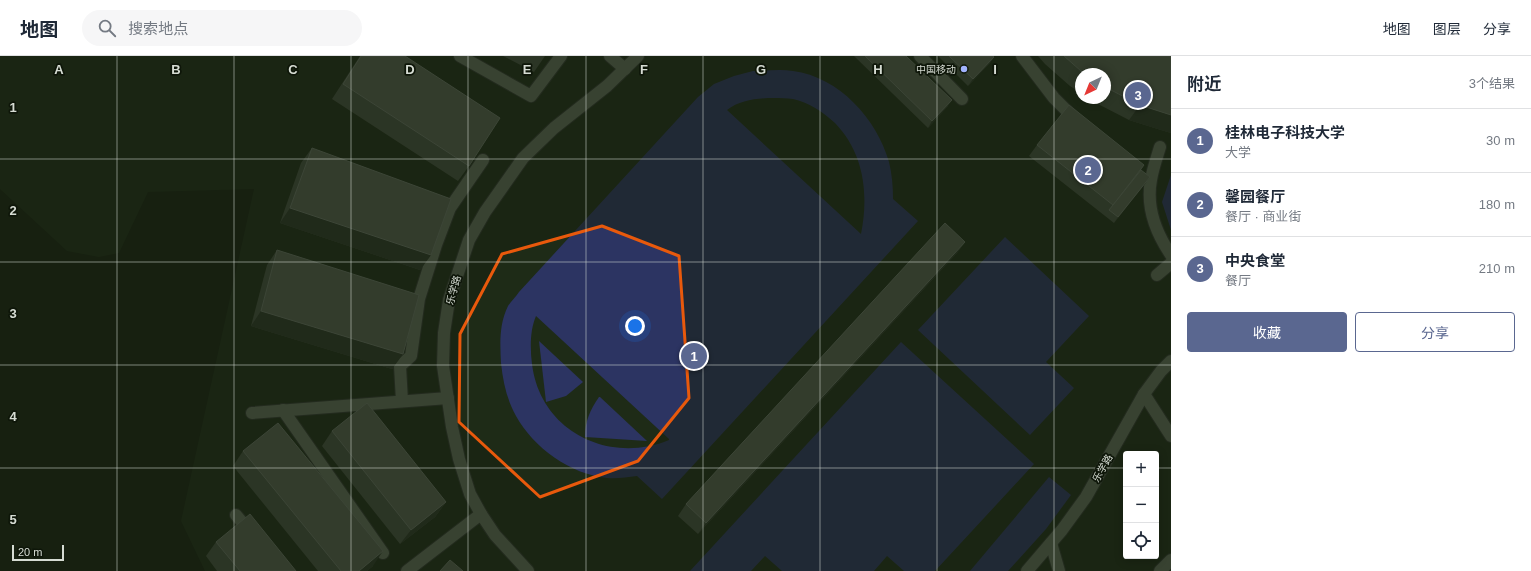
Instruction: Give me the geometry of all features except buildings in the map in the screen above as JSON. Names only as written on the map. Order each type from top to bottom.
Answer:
[{"type":"street","points":[[460,56],[531,96],[561,56]]},
{"type":"street","points":[[610,56],[625,69]]},
{"type":"street","name":"乐学路","points":[[528,571],[495,536],[481,514],[470,494],[459,459],[452,427],[443,366],[444,333],[449,300],[469,240],[485,212],[523,158],[554,128],[607,86],[638,56]]},
{"type":"street","points":[[920,56],[962,98]]},
{"type":"street","points":[[1022,56],[1054,98],[1086,129]]},
{"type":"street","points":[[1160,147],[1151,180],[1150,203],[1155,226],[1163,243],[1171,255]]},
{"type":"street","points":[[402,401],[400,366],[411,356],[419,299],[436,245],[450,208],[483,160]]},
{"type":"street","points":[[1139,171],[1151,180]]},
{"type":"street","points":[[436,202],[450,208]]},
{"type":"street","points":[[1157,275],[1171,263]]},
{"type":"street","points":[[404,294],[419,299]]},
{"type":"street","name":"乐学路","points":[[1027,571],[1062,530],[1086,497],[1144,394],[1161,371],[1171,361]]},
{"type":"street","points":[[1144,394],[1171,436]]},
{"type":"street","points":[[252,412],[448,398]]},
{"type":"street","points":[[283,410],[383,553]]},
{"type":"street","points":[[406,571],[481,514]]},
{"type":"street","points":[[236,515],[259,543]]},
{"type":"street","points":[[1051,543],[1059,571]]},
{"type":"highlighted area","points":[[602,226],[679,256],[689,398],[638,461],[540,497],[459,422],[460,334],[502,254]]},
{"type":"shaded area","points":[[0,56],[1171,56],[1171,571],[205,571],[181,521],[254,189],[148,192],[119,253],[99,257],[67,251],[0,189]]},
{"type":"shaded area","points":[[753,71],[793,71],[810,75],[826,82],[840,91],[854,103],[865,116],[875,130],[883,146],[891,171],[893,199],[918,221],[662,499],[637,476],[607,478],[593,476],[554,458],[533,439],[516,416],[506,391],[501,363],[500,341],[503,320],[508,306],[519,292],[698,97],[714,84],[734,76]],"holes":[[[774,98],[799,100],[810,105],[835,123],[845,135],[858,161],[862,175],[864,204],[861,234],[727,110],[737,104],[749,100]],[[536,316],[669,439],[669,440],[646,447],[623,448],[601,445],[581,436],[563,424],[548,408],[538,388],[532,364],[531,352],[531,339]]]},
{"type":"shaded area","points":[[1171,175],[1171,230],[1162,202]]},
{"type":"shaded area","points":[[1005,237],[1089,316],[1046,362],[1074,388],[1030,435],[918,330]]},
{"type":"shaded area","points":[[539,341],[583,382],[566,396],[546,402]]},
{"type":"shaded area","points":[[901,342],[1034,464],[935,571],[904,571],[887,556],[874,571],[782,571],[765,556],[751,571],[690,571]]},
{"type":"shaded area","points":[[599,397],[647,441],[585,437],[589,416]]},
{"type":"shaded area","points":[[1049,477],[1071,495],[1046,529],[1008,571],[970,571]]},
{"type":"place","name":"中国移动","points":[[964,69]]},
{"type":"place","name":"中央食堂","points":[[1138,95]]},
{"type":"place","name":"馨园餐厅","points":[[1088,170]]},
{"type":"place","name":"桂林电子科技大学","points":[[694,356]]}]
